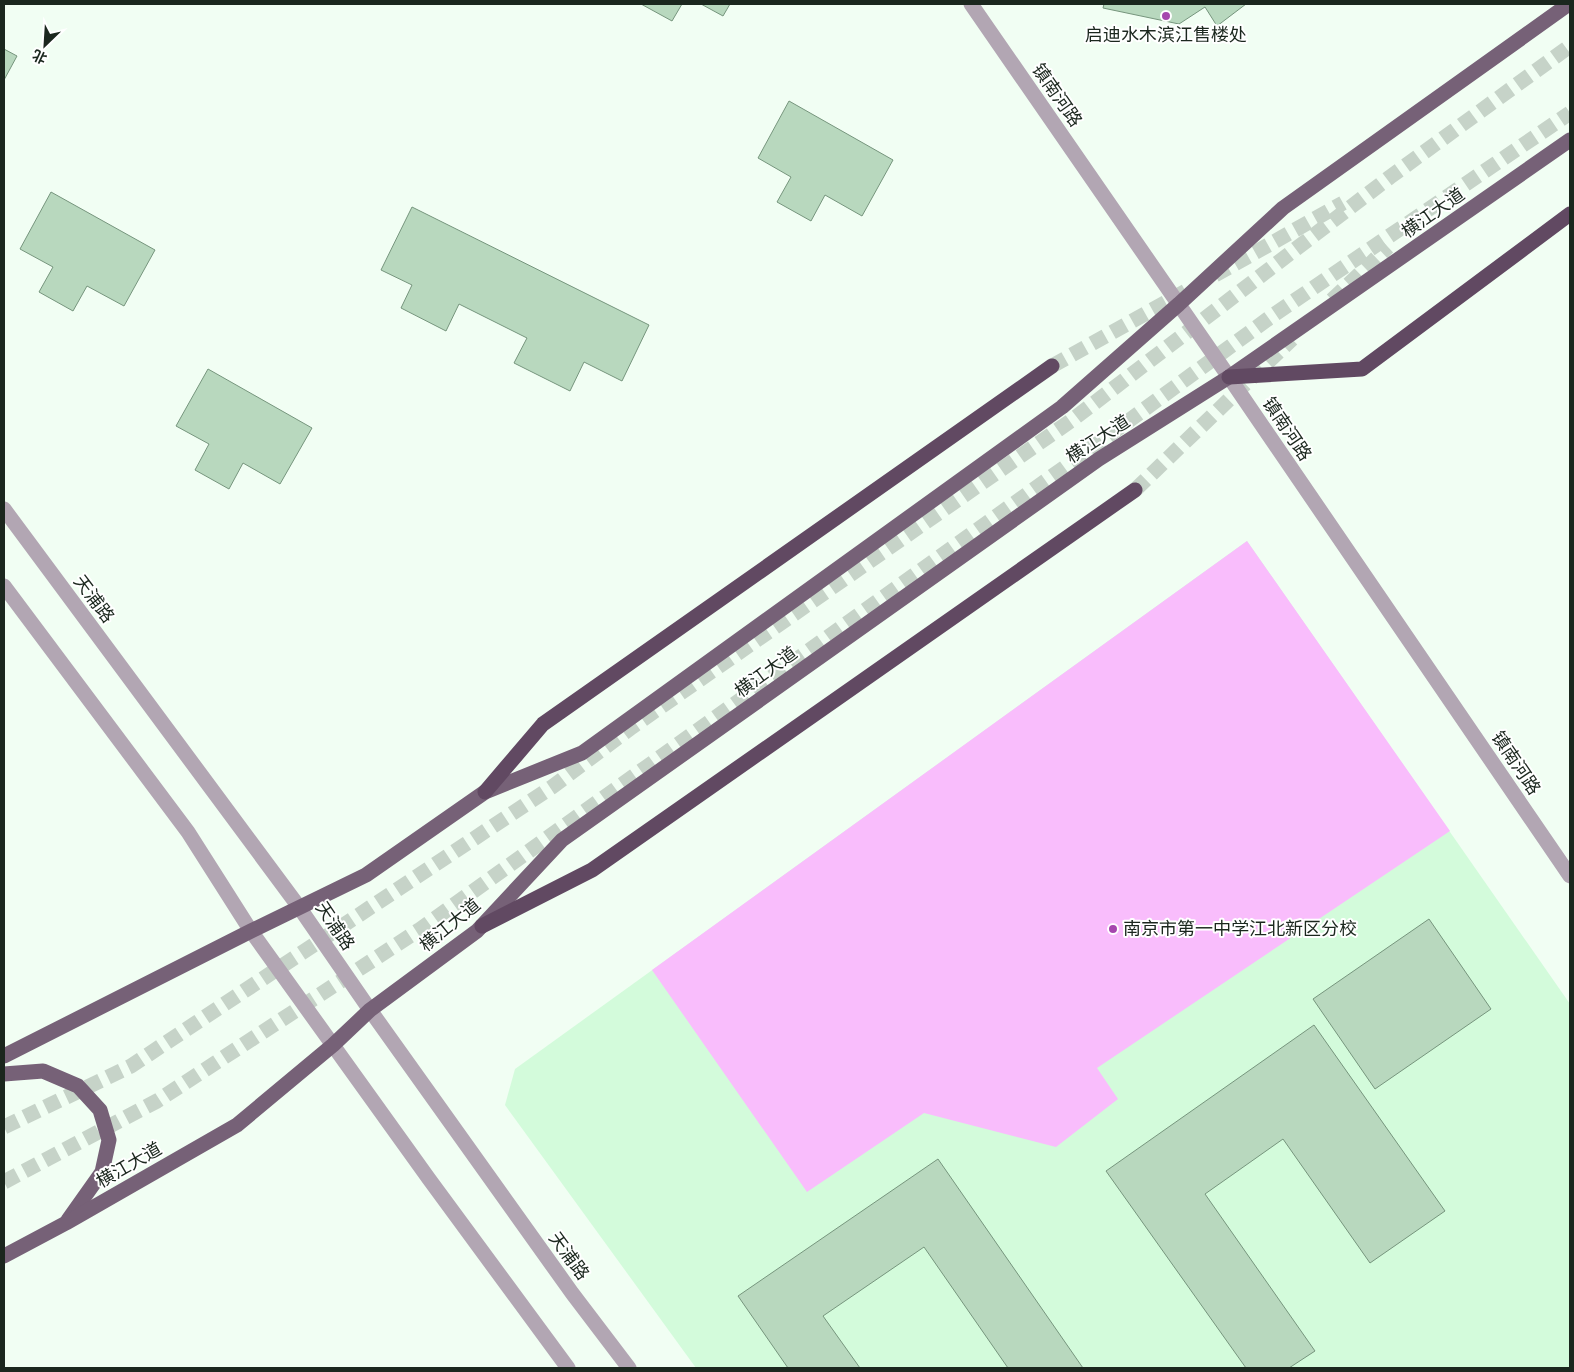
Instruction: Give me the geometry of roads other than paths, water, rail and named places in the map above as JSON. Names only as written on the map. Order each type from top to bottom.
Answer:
[{"type":"highway","points":[[1230,377],[1362,369],[1570,214]]},
{"type":"highway","points":[[485,792],[543,724],[1052,366]]},
{"type":"highway","points":[[482,926],[592,870],[1134,490]]},
{"type":"main road","points":[[4,1056],[366,875],[485,792],[582,753],[1062,407],[1179,304],[1283,208],[1569,4]]},
{"type":"main road","name":"横江大道","points":[[4,1256],[66,1223],[237,1125],[333,1045],[370,1010],[482,926],[562,840],[1099,459],[1230,377],[1570,140]]},
{"type":"main road","points":[[4,1074],[43,1071],[78,1086],[100,1110],[109,1140],[102,1172],[66,1223]]},
{"type":"street","name":"镇南河路","points":[[971,4],[1230,377],[1570,876]]},
{"type":"street","name":"天浦路","points":[[4,509],[299,907],[370,1010],[572,1293],[629,1368]]},
{"type":"street","points":[[4,586],[188,832],[251,932],[568,1368]]},
{"type":"tunnel","points":[[4,1127],[131,1066],[552,787],[632,727],[1072,420],[1390,177],[1570,46]]},
{"type":"tunnel","points":[[4,1182],[157,1101],[419,930],[1086,452],[1272,316],[1570,113]]},
{"type":"tunnel","points":[[1215,275],[1343,203]]},
{"type":"tunnel","points":[[1332,300],[1388,247]]},
{"type":"tunnel","points":[[1052,366],[1186,291]]},
{"type":"tunnel","points":[[1135,490],[1292,339]]},
{"type":"place","name":"启迪水木滨江售楼处","points":[[1166,16]]},
{"type":"place","name":"南京市第一中学江北新区分校","points":[[1113,929]]}]
